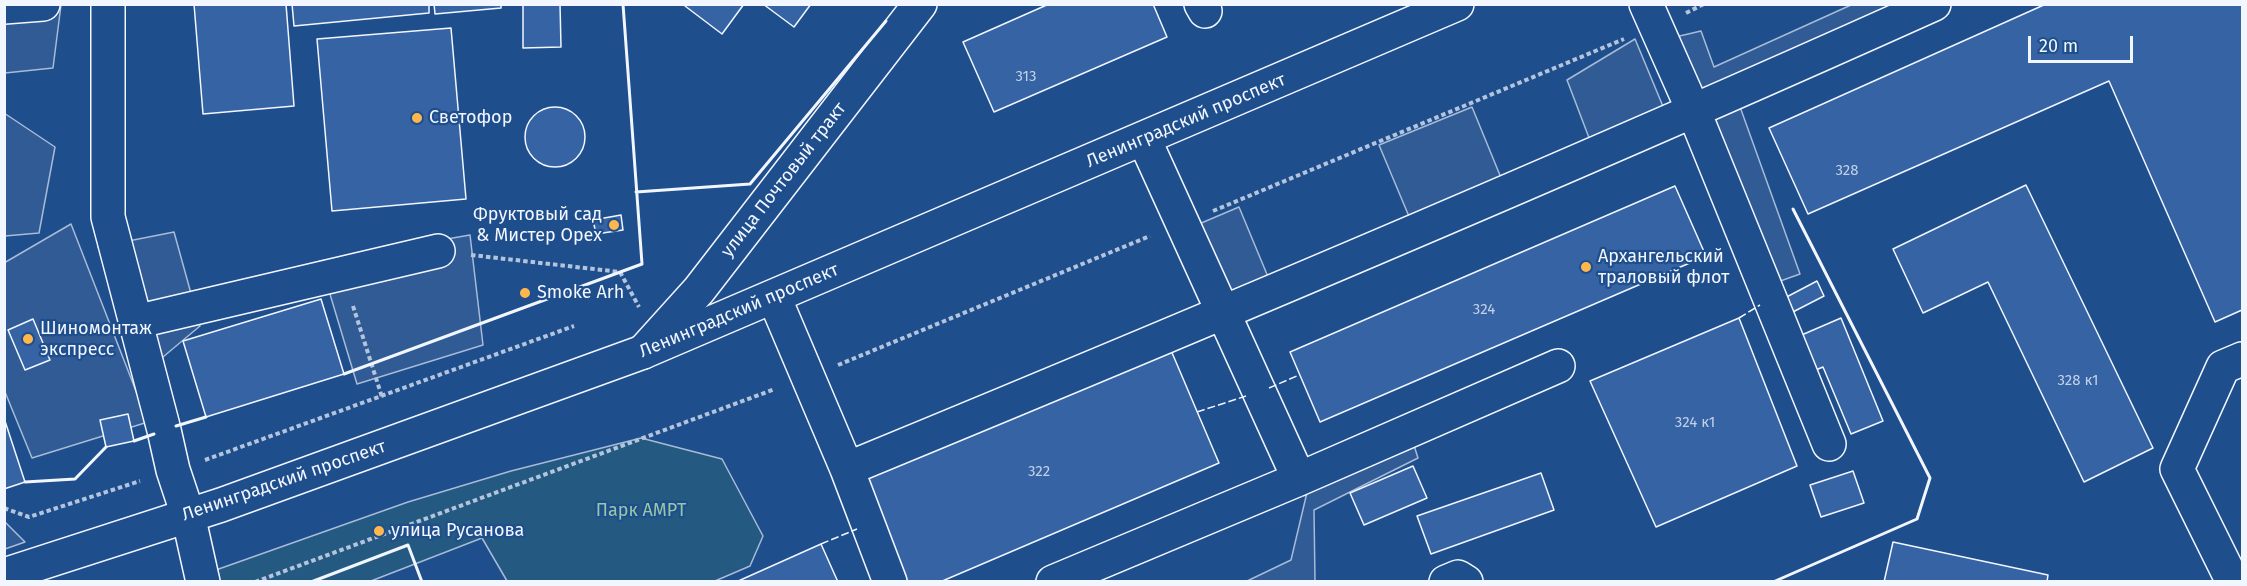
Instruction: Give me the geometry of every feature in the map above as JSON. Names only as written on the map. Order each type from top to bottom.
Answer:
[{"type":"main road","points":[[4,7],[43,4]]},
{"type":"main road","points":[[108,4],[108,217],[173,470],[188,515],[203,582]]},
{"type":"main road","name":"улица Почтовый тракт","points":[[643,352],[699,290],[920,4]]},
{"type":"main road","name":"Ленинградский проспект","points":[[4,575],[221,506],[643,352],[1457,4]]},
{"type":"main road","points":[[846,469],[1224,314],[1694,112],[1934,4]]},
{"type":"main road","points":[[1651,15],[1694,112],[1829,444]]},
{"type":"main road","points":[[1144,139],[1299,478]]},
{"type":"main road","points":[[135,322],[438,251]]},
{"type":"main road","points":[[774,297],[846,469],[890,582]]},
{"type":"main road","points":[[2233,582],[2177,469],[2223,367],[2242,359]]},
{"type":"main road","points":[[1053,582],[1091,574],[1299,478],[1558,366]]},
{"type":"main road","points":[[1446,582],[1458,577],[1466,582]]},
{"type":"path","points":[[255,582],[807,377],[1183,223],[1651,15],[1704,4]]},
{"type":"path","points":[[438,251],[620,272],[640,308]]},
{"type":"path","points":[[344,274],[382,397]]},
{"type":"path","points":[[4,508],[29,517],[173,470],[382,397],[574,326]]},
{"type":"green space","name":"Парк АМРТ","points":[[641,438],[722,459],[763,536],[750,566],[715,581],[507,581],[482,538],[371,581],[182,582],[408,502],[511,471]]},
{"type":"shaded area","points":[[5,5],[61,5],[53,68],[5,73]]},
{"type":"shaded area","points":[[1851,5],[1912,5],[1703,101],[1671,38],[1701,31],[1714,67]]},
{"type":"shaded area","points":[[1635,39],[1667,116],[1591,143],[1567,80]]},
{"type":"shaded area","points":[[1739,104],[1800,274],[1772,284],[1707,115]]},
{"type":"shaded area","points":[[1472,107],[1513,207],[1421,245],[1379,145]]},
{"type":"shaded area","points":[[4,113],[55,147],[39,233],[5,236]]},
{"type":"shaded area","points":[[1239,207],[1271,284],[1232,301],[1199,224]]},
{"type":"shaded area","points":[[71,224],[148,422],[32,458],[5,392],[4,263]]},
{"type":"shaded area","points":[[174,232],[200,326],[157,362],[98,247]]},
{"type":"shaded area","points":[[470,235],[483,345],[357,384],[320,261]]},
{"type":"shaded area","points":[[1412,439],[1418,458],[1314,510],[1315,581],[1245,582],[1291,560],[1309,484]]},
{"type":"shaded area","points":[[5,522],[25,542],[5,549]]},
{"type":"building","points":[[194,4],[286,4],[294,106],[203,114]]},
{"type":"building","points":[[292,4],[429,4],[429,13],[294,26]]},
{"type":"building","points":[[434,4],[501,4],[501,8],[435,14]]},
{"type":"building","points":[[523,4],[560,4],[561,47],[523,48]]},
{"type":"building","points":[[686,4],[744,4],[722,34],[685,6]]},
{"type":"building","points":[[763,4],[811,4],[794,27]]},
{"type":"building","points":[[1049,4],[1153,4],[1167,37],[994,112],[963,42]]},
{"type":"building","points":[[2046,4],[2242,4],[2242,310],[2215,322],[2109,81],[1808,214],[1769,128]]},
{"type":"building","points":[[451,28],[466,199],[332,211],[317,39]]},
{"type":"building","points":[[555,107],[576,116],[585,137],[576,158],[555,167],[534,158],[525,137],[534,116]]},
{"type":"building","points":[[2026,185],[2153,448],[2084,482],[1988,282],[1923,313],[1893,249]]},
{"type":"building","points":[[1675,186],[1706,256],[1320,422],[1290,352]]},
{"type":"building","points":[[621,215],[623,230],[596,234],[593,220]]},
{"type":"building","points":[[1817,281],[1824,296],[1787,315],[1779,301]]},
{"type":"building","points":[[321,299],[344,374],[206,417],[183,341]]},
{"type":"building","points":[[1739,318],[1797,466],[1656,527],[1590,381]]},
{"type":"building","points":[[1841,318],[1883,421],[1851,434],[1823,367],[1811,372],[1797,337]]},
{"type":"building","points":[[33,319],[50,360],[25,370],[8,330]]},
{"type":"building","points":[[1170,348],[1219,463],[940,582],[902,582],[859,480]]},
{"type":"building","points":[[128,414],[134,441],[106,447],[100,420]]},
{"type":"building","points":[[4,418],[25,482],[4,489]]},
{"type":"building","points":[[1413,466],[1427,498],[1364,525],[1350,493]]},
{"type":"building","points":[[1853,471],[1864,503],[1821,517],[1810,485]]},
{"type":"building","points":[[1541,473],[1554,510],[1431,554],[1417,516]]},
{"type":"building","points":[[1893,542],[2048,575],[2047,582],[1884,582]]},
{"type":"building","points":[[821,544],[838,582],[736,582]]},
{"type":"fence","points":[[1739,318],[1760,305]]},
{"type":"fence","points":[[1269,388],[1299,375]]},
{"type":"fence","points":[[1197,412],[1246,396]]},
{"type":"fence","points":[[821,544],[857,529]]},
{"type":"wall","points":[[344,374],[642,264],[623,4]]},
{"type":"wall","points":[[636,192],[750,184],[886,21]]},
{"type":"wall","points":[[1773,582],[1917,519],[1930,478],[1793,209]]},
{"type":"wall","points":[[176,426],[206,417]]},
{"type":"wall","points":[[134,441],[154,434]]},
{"type":"wall","points":[[25,482],[75,479],[106,447]]},
{"type":"wall","points":[[311,582],[408,545],[422,582]]},
{"type":"place","name":"Светофор","points":[[417,118]]},
{"type":"place","name":"Фруктовый сад & Мистер Орех","points":[[614,225]]},
{"type":"place","name":"Архангельский траловый флот","points":[[1586,267]]},
{"type":"place","name":"Smoke Arh","points":[[525,293]]},
{"type":"place","name":"Шиномонтаж экспресс","points":[[28,339]]},
{"type":"place","name":"улица Русанова","points":[[379,531]]}]
